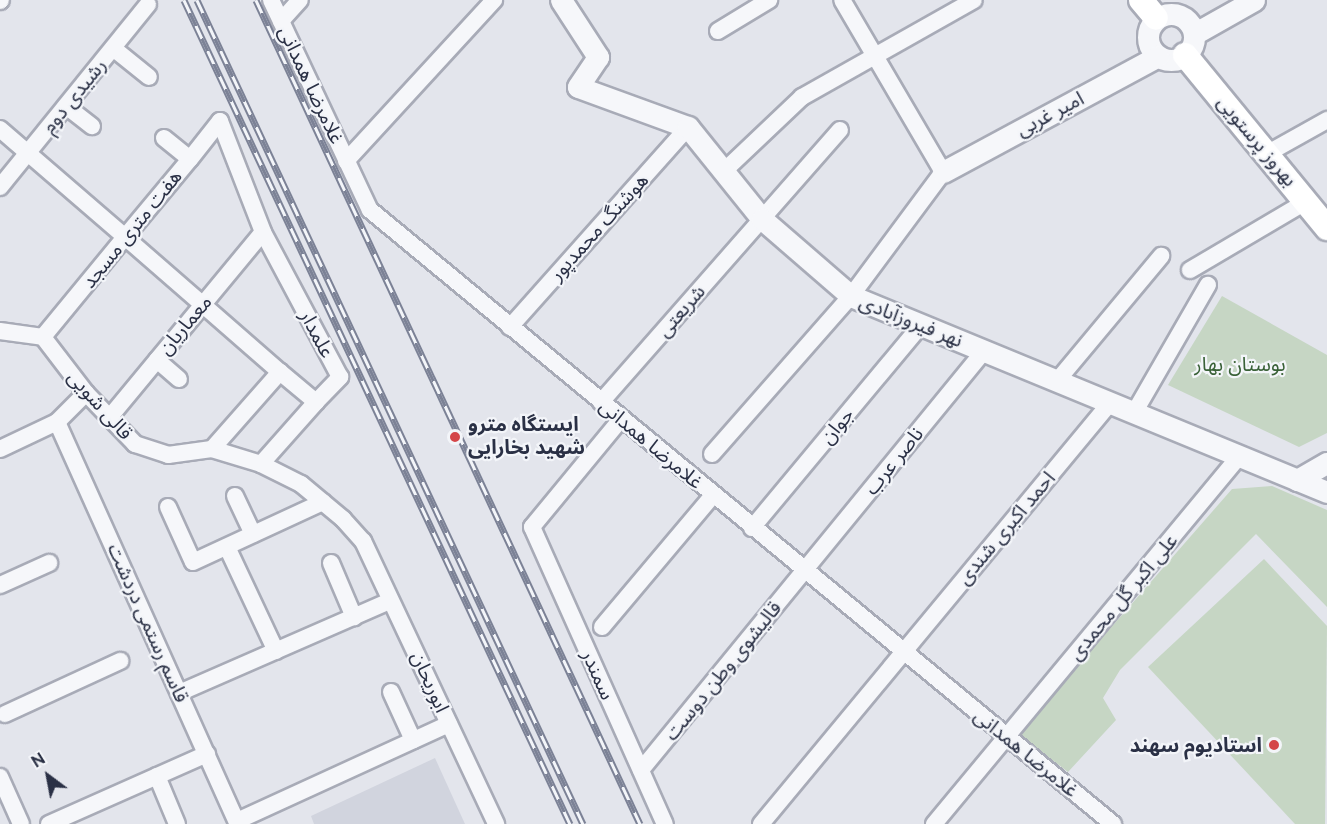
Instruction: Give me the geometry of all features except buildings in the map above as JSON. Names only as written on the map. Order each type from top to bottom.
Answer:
[{"type":"main road","name":"بهروز پرستویی","points":[[1190,44],[1268,153],[1327,228]]},
{"type":"street","name":"غلامرضا همدانی","points":[[271,0],[370,210],[902,653],[1112,824]]},
{"type":"street","points":[[281,21],[300,0]]},
{"type":"street","points":[[346,161],[495,0]]},
{"type":"street","points":[[561,0],[598,57],[578,87],[688,127]]},
{"type":"street","points":[[718,31],[769,0]]},
{"type":"street","points":[[712,454],[851,296],[943,172],[842,0]]},
{"type":"street","points":[[723,172],[802,97],[974,0]]},
{"type":"street","points":[[1190,44],[1189,22],[1179,15],[1148,9],[1147,38],[1158,56],[1167,60],[1254,0]]},
{"type":"street","name":"رشیدی دوم","points":[[0,187],[148,4]]},
{"type":"street","points":[[113,48],[149,77]]},
{"type":"street","name":"امیر غربی","points":[[943,172],[1158,56]]},
{"type":"street","points":[[66,106],[92,126]]},
{"type":"street","points":[[1268,153],[1327,120]]},
{"type":"street","name":"هفت متری مسجد","points":[[43,337],[220,121]]},
{"type":"street","name":"علمدار","points":[[220,121],[263,232],[340,377],[316,402]]},
{"type":"street","name":"نهر فیروزآبادی","points":[[688,127],[762,219],[851,296],[1327,492]]},
{"type":"street","name":"هوشنگ محمدپور","points":[[510,327],[688,127]]},
{"type":"street","points":[[0,129],[316,402],[261,465]]},
{"type":"street","name":"شریعتی","points":[[601,402],[840,130]]},
{"type":"street","points":[[164,138],[190,159]]},
{"type":"street","points":[[1190,270],[1307,201]]},
{"type":"street","name":"معماریان","points":[[109,418],[263,232]]},
{"type":"street","points":[[1057,381],[1161,256]]},
{"type":"street","points":[[1134,413],[1208,285]]},
{"type":"street","name":"جوان","points":[[752,528],[921,325]]},
{"type":"street","points":[[0,331],[43,337]]},
{"type":"street","name":"قالی شویی","points":[[43,337],[86,393],[135,444],[168,454],[212,449],[261,465],[301,484],[363,541]]},
{"type":"street","name":"ناصر عرب","points":[[804,571],[984,351]]},
{"type":"street","points":[[157,360],[179,379]]},
{"type":"street","points":[[212,449],[280,372]]},
{"type":"street","points":[[0,449],[57,422],[86,393]]},
{"type":"street","name":"احمد اکبری شندی","points":[[761,824],[1110,403]]},
{"type":"street","name":"سمندر","points":[[621,419],[532,527],[665,824]]},
{"type":"street","name":"قاسم رستمی دردشت","points":[[57,422],[238,823]]},
{"type":"street","name":"علی اکبر گل محمدی","points":[[934,824],[1240,456]]},
{"type":"street","points":[[1297,480],[1327,463]]},
{"type":"street","points":[[602,627],[713,495]]},
{"type":"street","points":[[236,496],[253,534]]},
{"type":"street","points":[[168,507],[193,562],[323,502]]},
{"type":"street","name":"ابوریحان","points":[[363,541],[496,824]]},
{"type":"street","points":[[227,547],[276,651]]},
{"type":"street","points":[[0,585],[49,563]]},
{"type":"street","points":[[331,563],[354,617]]},
{"type":"street","name":"قالیشوی وطن دوست","points":[[641,770],[804,571]]},
{"type":"street","points":[[179,693],[383,604]]},
{"type":"street","points":[[2,711],[120,661]]},
{"type":"street","points":[[391,692],[413,740]]},
{"type":"street","points":[[238,823],[449,724]]},
{"type":"street","points":[[49,824],[207,754]]},
{"type":"street","points":[[157,776],[177,824]]},
{"type":"street","points":[[0,777],[21,824]]},
{"type":"shaded area","points":[[435,758],[465,824],[314,824],[311,816]]},
{"type":"green space","name":"بوستان بهار","points":[[1222,296],[1327,355],[1327,433],[1299,447],[1168,385]]},
{"type":"green space","points":[[1272,486],[1327,510],[1327,607],[1256,534],[1120,670],[1103,698],[1116,720],[1068,772],[1018,734],[1232,489]]},
{"type":"green space","name":"استادیوم سهند","points":[[1264,559],[1327,626],[1325,824],[1295,824],[1148,667]]},
{"type":"railway","points":[[184,0],[570,824]]},
{"type":"railway","points":[[197,0],[583,824]]},
{"type":"railway","points":[[256,0],[640,824]]},
{"type":"place","name":"ایستگاه مترو شهید بخارایی","points":[[455,437]]},
{"type":"place","name":"استادیوم سهند","points":[[1274,745]]}]
